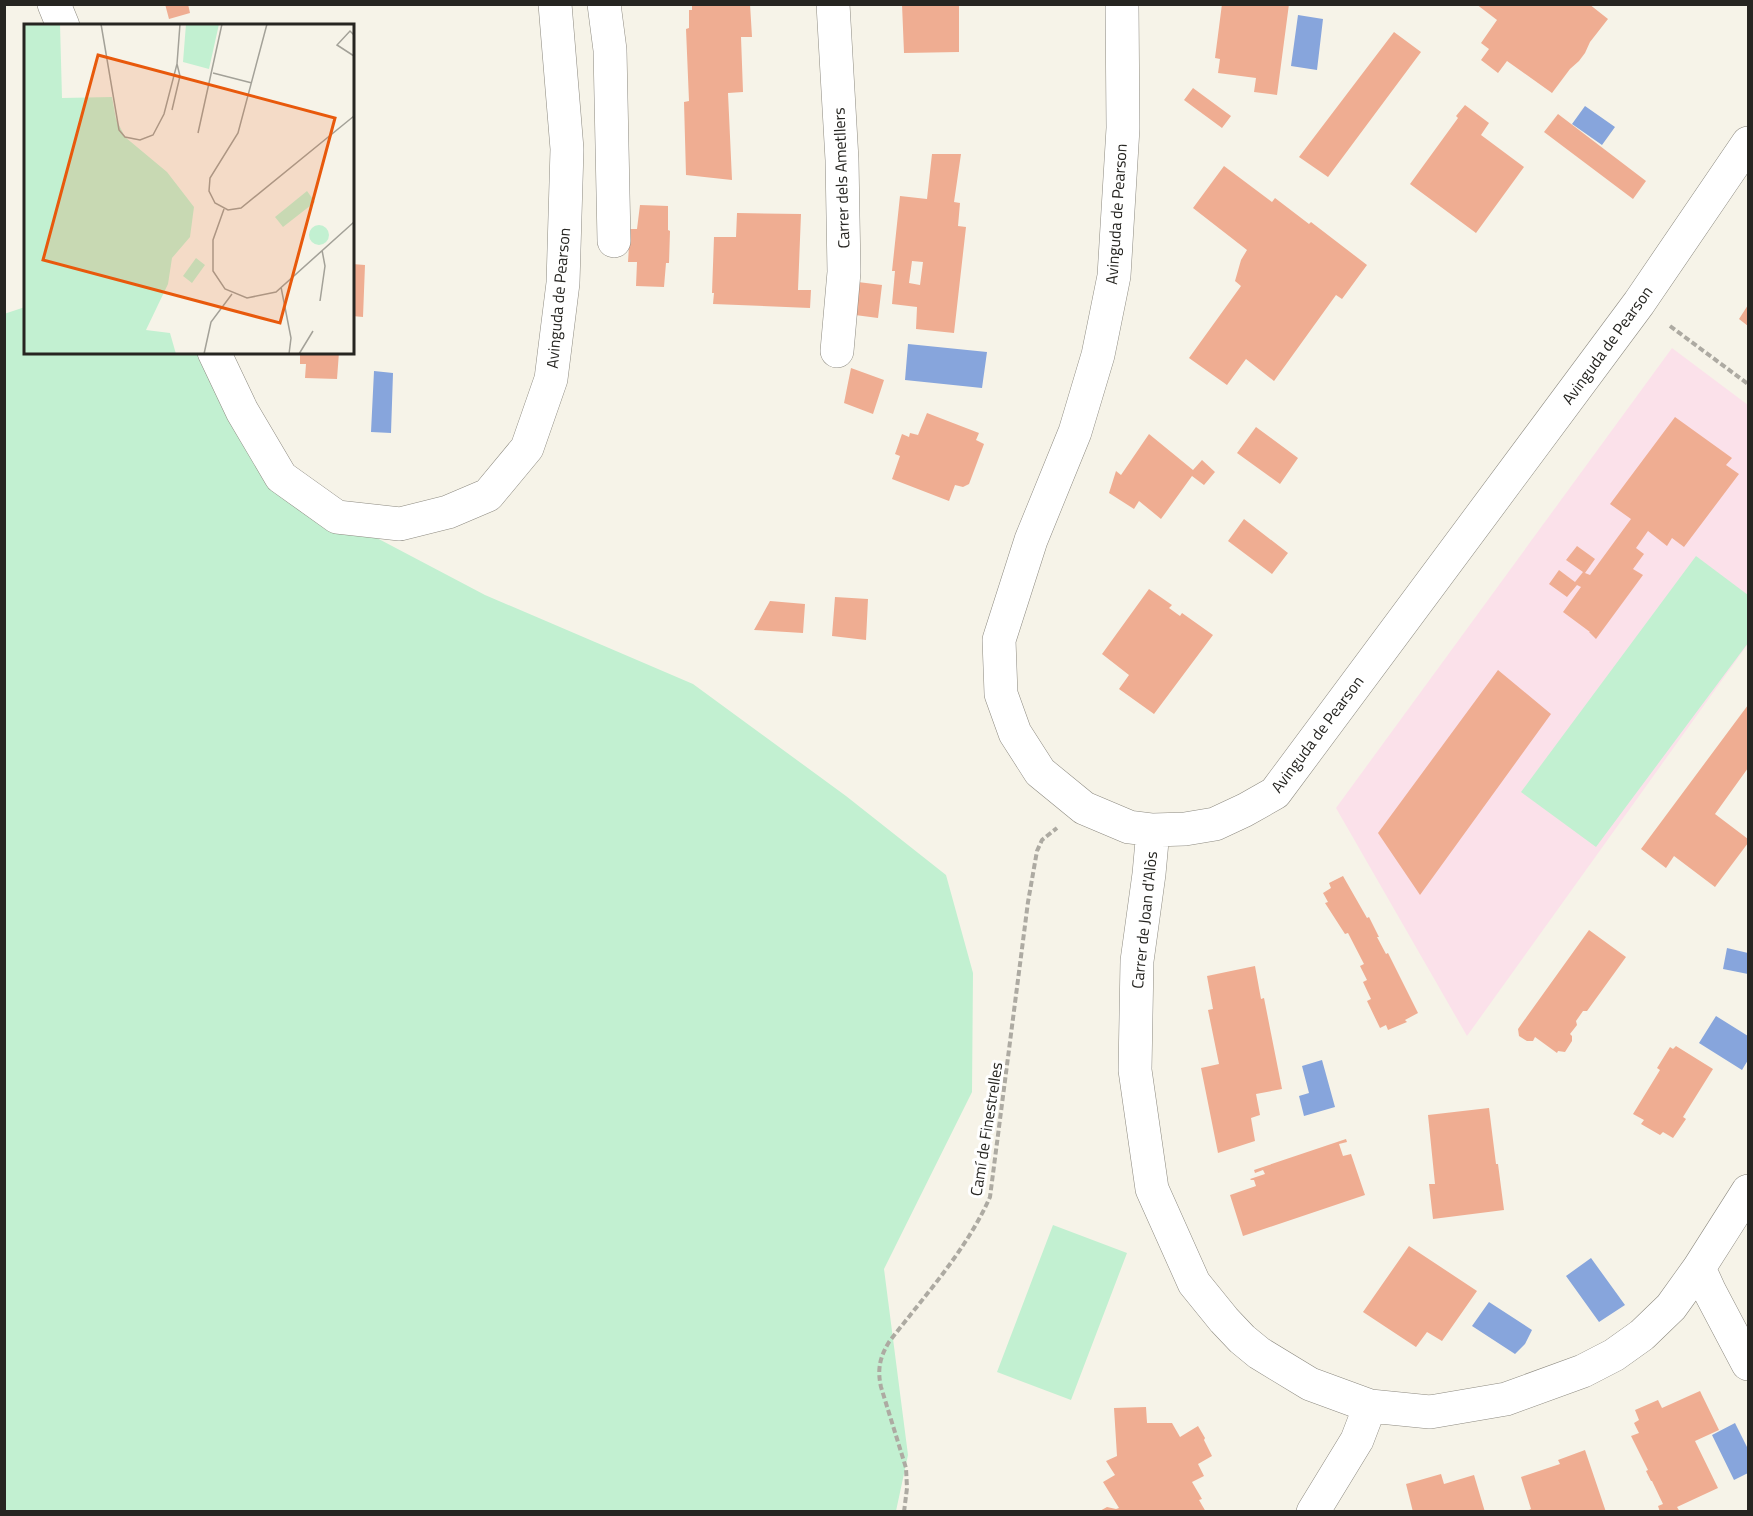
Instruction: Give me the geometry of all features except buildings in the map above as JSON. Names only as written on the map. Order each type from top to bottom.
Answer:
[{"type":"street","points":[[54,4],[62,24]]},
{"type":"street","name":"Avinguda de Pearson","points":[[215,354],[242,411],[281,477],[337,517],[400,524],[448,512],[488,495],[526,448],[551,379],[563,283],[567,149],[555,4]]},
{"type":"street","points":[[604,4],[610,50],[614,241]]},
{"type":"street","name":"Carrer dels Ametllers","points":[[833,4],[844,228],[844,272],[837,351]]},
{"type":"street","name":"Avinguda de Pearson","points":[[1122,4],[1123,128],[1114,276],[1098,355],[1075,432],[1031,540],[999,640],[1001,694],[1015,733],[1040,772],[1084,808],[1129,827],[1153,830],[1185,829],[1215,824],[1275,793],[1639,303],[1749,143]]},
{"type":"street","name":"Carrer de Joan d'Alòs","points":[[1153,830],[1137,961],[1135,1070],[1152,1189],[1194,1283],[1242,1339],[1259,1353],[1310,1384],[1370,1406],[1431,1412],[1506,1399],[1583,1371],[1614,1355],[1642,1335],[1671,1307],[1749,1191]]},
{"type":"street","points":[[1699,1268],[1749,1364]]},
{"type":"street","points":[[1313,1512],[1357,1440],[1370,1406]]},
{"type":"path","points":[[1670,326],[1749,384]]},
{"type":"path","name":"Camí de Finestrelles","points":[[904,1512],[907,1488],[906,1468],[879,1375],[882,1352],[965,1244],[990,1197],[1028,902],[1037,851],[1042,840],[1084,808]]},
{"type":"shaded area","points":[[1672,348],[1748,405],[1748,644],[1467,1036],[1336,808]]},
{"type":"green space","points":[[24,307],[24,354],[214,354],[242,411],[337,517],[485,595],[693,684],[846,796],[946,875],[973,973],[972,1092],[884,1269],[908,1455],[896,1511],[5,1511],[4,314]]},
{"type":"green space","points":[[1696,556],[1748,595],[1748,643],[1596,847],[1521,792]]},
{"type":"green space","points":[[1053,1225],[1127,1253],[1071,1400],[997,1372]]},
{"type":"water","points":[[1298,15],[1323,19],[1317,70],[1291,66]]},
{"type":"water","points":[[1585,106],[1615,127],[1602,145],[1572,124]]},
{"type":"water","points":[[908,344],[987,352],[982,388],[905,380]]},
{"type":"water","points":[[374,371],[393,373],[391,433],[371,432]]},
{"type":"water","points":[[1727,948],[1748,953],[1748,974],[1723,969]]},
{"type":"water","points":[[1716,1016],[1748,1036],[1748,1060],[1742,1070],[1699,1043]]},
{"type":"water","points":[[1322,1060],[1335,1107],[1304,1116],[1299,1096],[1309,1093],[1302,1066]]},
{"type":"water","points":[[1591,1258],[1625,1305],[1599,1322],[1566,1276]]},
{"type":"water","points":[[1489,1302],[1532,1330],[1525,1344],[1515,1354],[1472,1326]]},
{"type":"water","points":[[1735,1423],[1748,1449],[1748,1473],[1734,1480],[1712,1435]]}]
